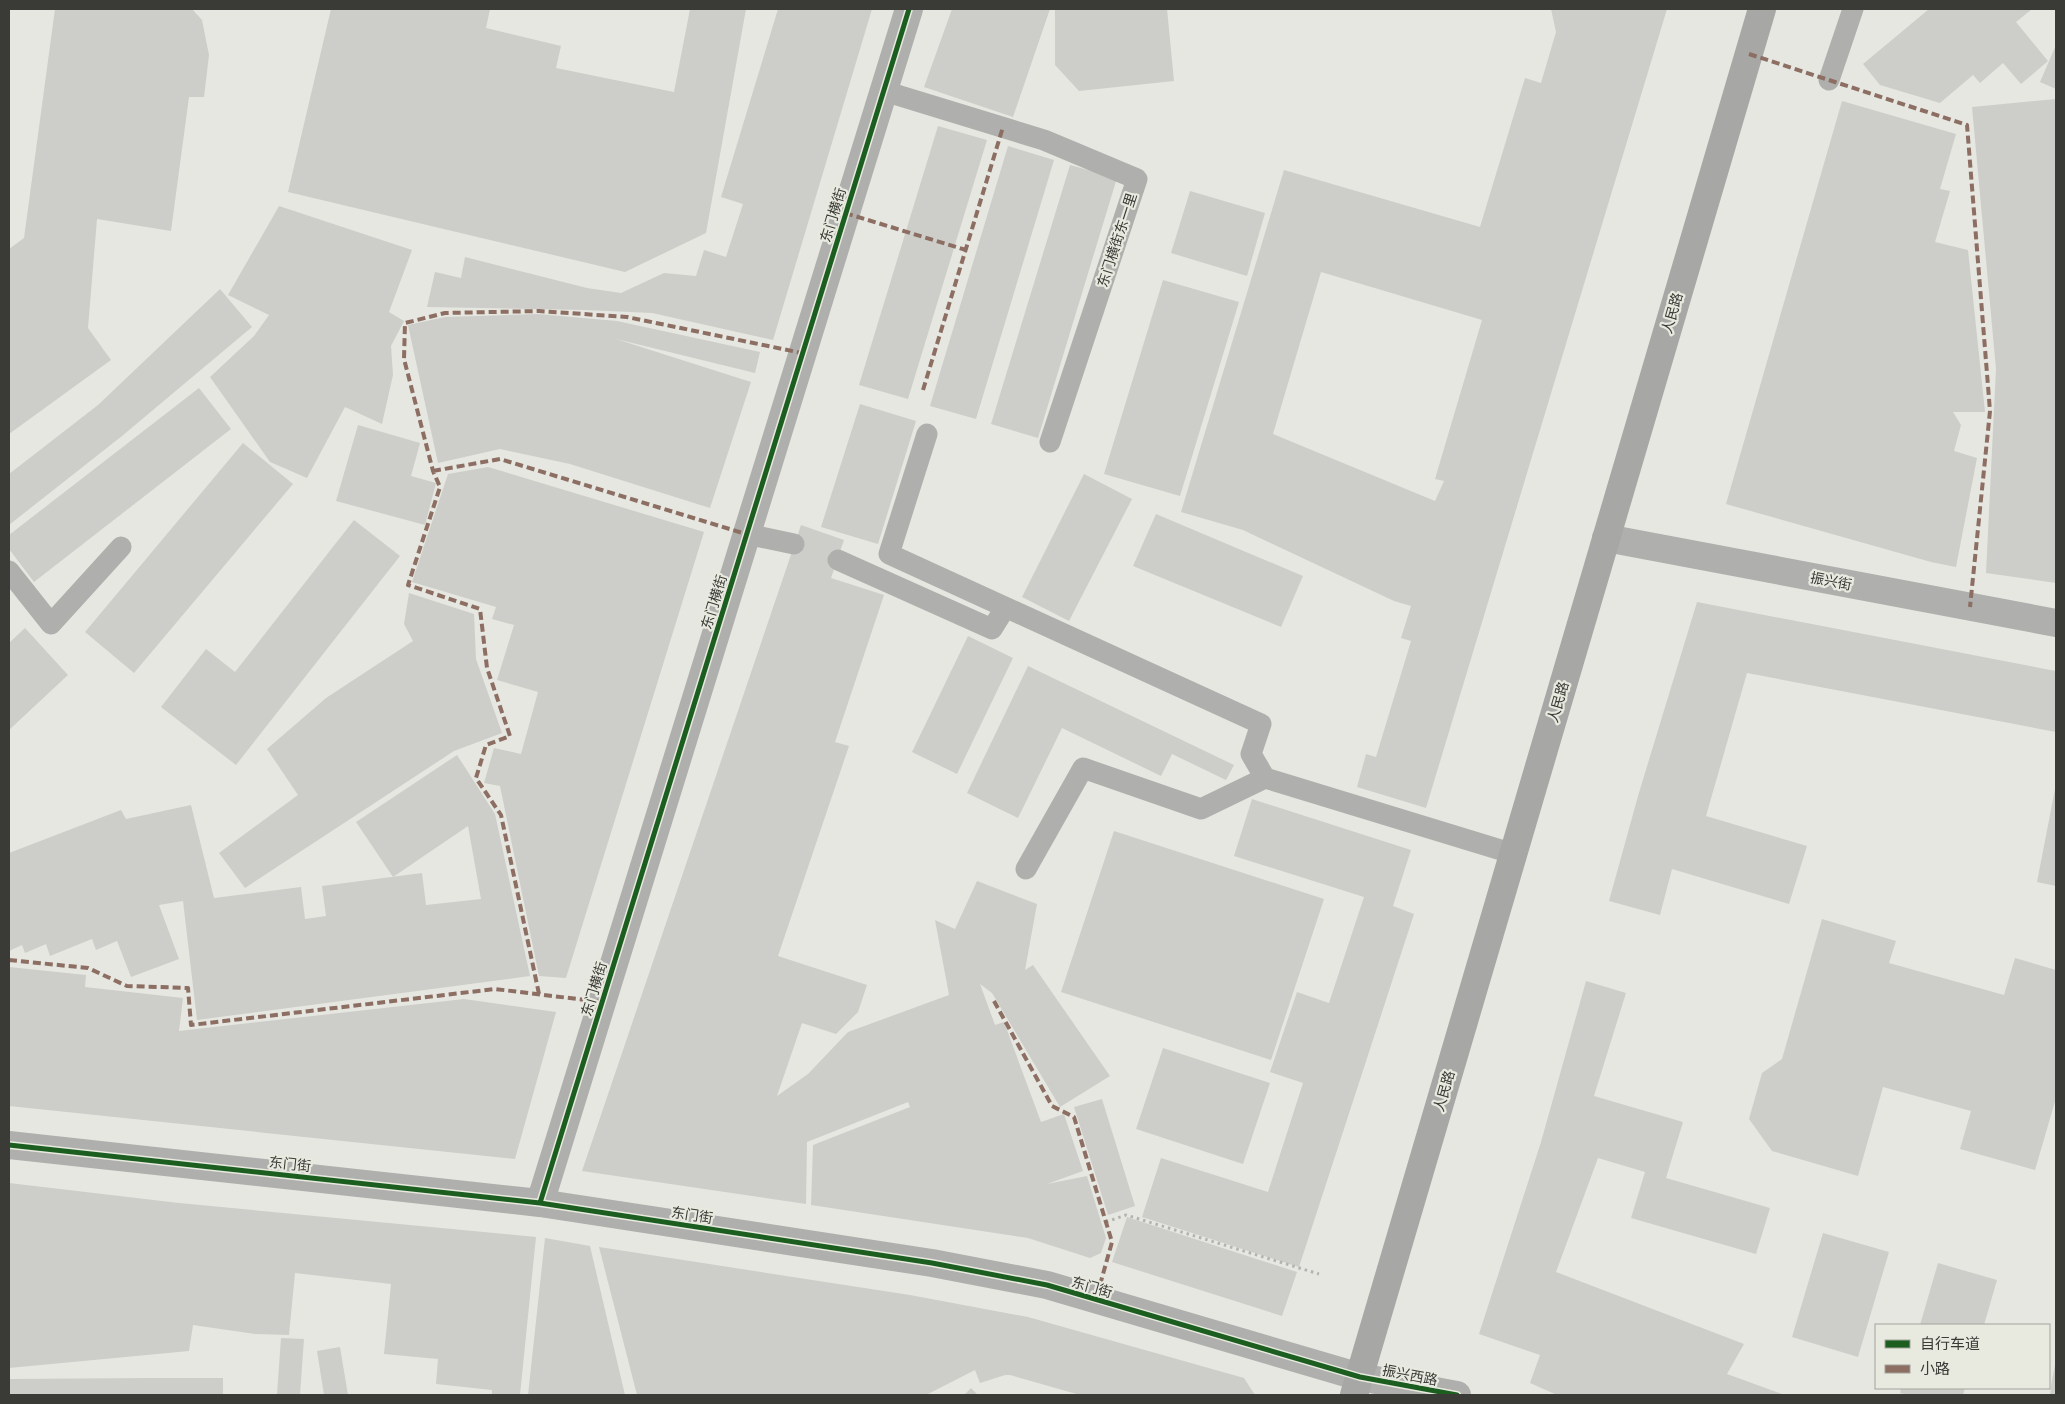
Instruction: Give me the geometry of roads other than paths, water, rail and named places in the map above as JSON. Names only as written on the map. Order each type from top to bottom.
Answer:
[{"type":"main road","name":"人民路","points":[[1357,1386],[1762,9]]},
{"type":"street","name":"东门横街","points":[[540,1203],[909,9]]},
{"type":"street","name":"振兴街","points":[[1606,538],[2056,623]]},
{"type":"street","name":"东门街","points":[[9,1145],[540,1203],[932,1263],[1047,1285],[1357,1386]]},
{"type":"street","name":"振兴西路","points":[[1357,1386],[1457,1395]]},
{"type":"lane","points":[[1829,80],[1853,9]]},
{"type":"lane","name":"东门横街东一里","points":[[884,91],[1044,140],[1137,179],[1050,442]]},
{"type":"lane","points":[[927,434],[889,554],[1261,724],[1251,754],[1266,778],[1514,854]]},
{"type":"lane","points":[[746,534],[794,544]]},
{"type":"lane","points":[[9,571],[51,624],[121,547]]},
{"type":"lane","points":[[838,560],[992,629],[1005,608]]},
{"type":"lane","points":[[1026,869],[1083,768],[1201,809],[1266,778]]}]
